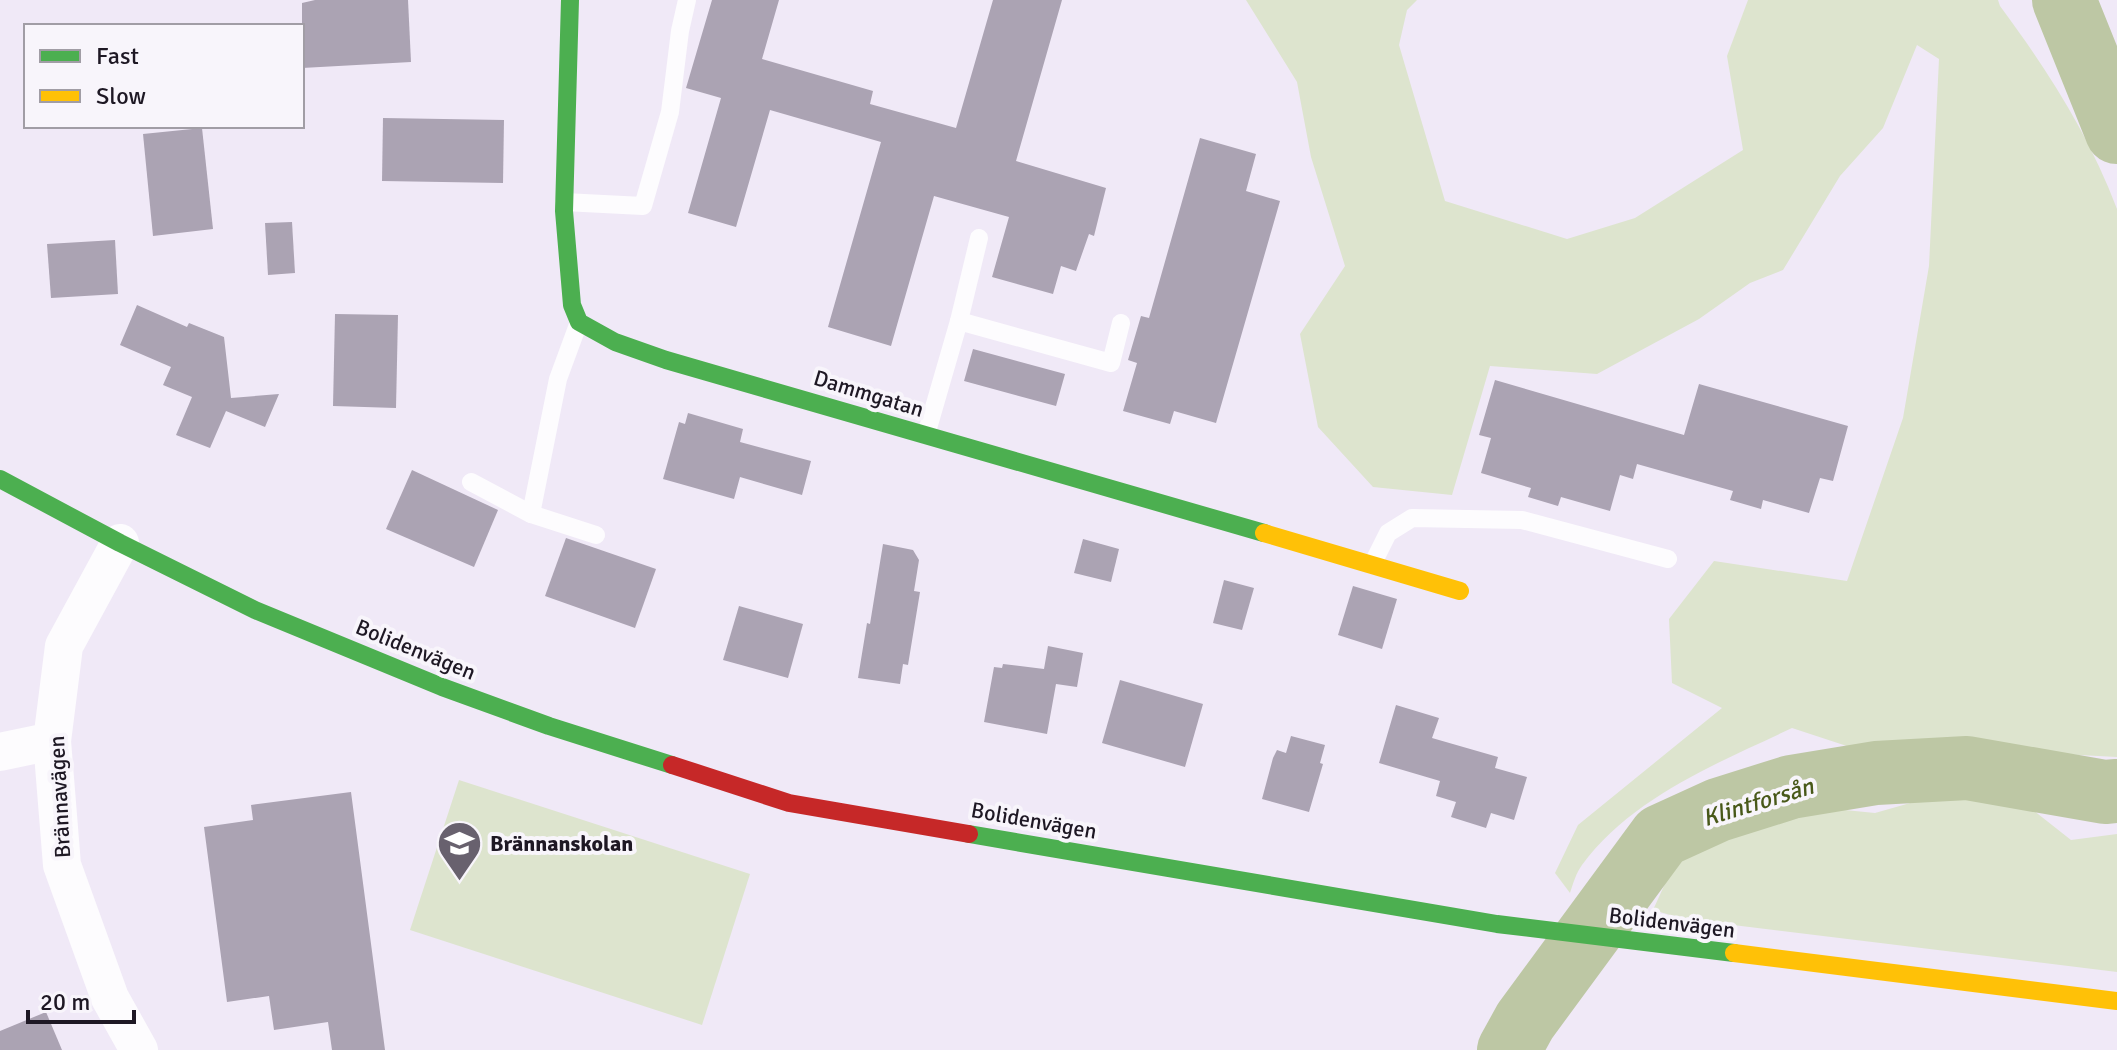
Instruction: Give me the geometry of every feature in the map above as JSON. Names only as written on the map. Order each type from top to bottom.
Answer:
[{"type":"main road","points":[[570,0],[564,202],[570,292],[579,322]]},
{"type":"main road","name":"Dammgatan","points":[[579,322],[615,342],[666,360],[1460,591]]},
{"type":"main road","name":"Bolidenvägen","points":[[0,479],[255,610],[442,687],[549,726],[789,803],[1497,924],[2117,1001]]},
{"type":"street","name":"Brännavägen","points":[[120,543],[64,646],[52,741],[62,865],[110,998],[139,1050]]},
{"type":"street","points":[[0,752],[52,741]]},
{"type":"lane","points":[[564,202],[643,206],[670,112],[687,0]]},
{"type":"lane","points":[[926,435],[979,238]]},
{"type":"lane","points":[[959,321],[1111,363],[1121,323]]},
{"type":"lane","points":[[531,514],[558,379],[579,322]]},
{"type":"lane","points":[[471,482],[531,514],[596,535]]},
{"type":"lane","points":[[1372,565],[1388,533],[1412,518],[1522,520],[1668,559]]},
{"type":"green space","points":[[1246,0],[1417,0],[1407,10],[1399,45],[1445,201],[1567,239],[1635,218],[1743,150],[1727,56],[1748,0],[1998,0],[2066,103],[2117,209],[2117,757],[1949,748],[1862,751],[1792,728],[1706,769],[1651,801],[1602,841],[1582,865],[1570,893],[1555,873],[1578,825],[1722,708],[1672,683],[1669,619],[1714,561],[1847,581],[1903,418],[1929,266],[1939,59],[1917,45],[1883,128],[1840,176],[1783,270],[1750,283],[1699,319],[1597,374],[1490,366],[1452,495],[1373,487],[1318,427],[1300,334],[1345,266],[1311,157],[1297,82]]},
{"type":"green space","points":[[459,780],[750,874],[702,1025],[410,930]]},
{"type":"green space","points":[[1956,790],[2015,796],[2071,840],[2117,834],[2117,972],[1684,919],[1653,910],[1674,864],[1725,833],[1754,830],[1805,806],[1875,813]]},
{"type":"building","points":[[315,0],[408,0],[411,62],[304,68],[302,3]]},
{"type":"building","points":[[712,0],[779,0],[762,59],[873,91],[870,104],[956,128],[993,0],[1062,0],[1016,161],[1106,188],[1094,236],[1089,234],[1076,271],[1061,266],[1053,294],[992,277],[1009,217],[934,196],[891,346],[828,327],[881,142],[770,110],[736,227],[688,213],[721,98],[686,88]]},
{"type":"building","points":[[383,118],[504,120],[503,183],[382,181]]},
{"type":"building","points":[[202,128],[213,229],[153,236],[143,134]]},
{"type":"building","points":[[1200,138],[1256,154],[1246,191],[1280,201],[1216,423],[1174,411],[1170,424],[1123,411],[1137,363],[1128,360],[1141,316],[1149,318]]},
{"type":"building","points":[[292,222],[295,273],[268,275],[265,223]]},
{"type":"building","points":[[115,240],[118,294],[51,298],[47,244]]},
{"type":"building","points":[[137,305],[187,327],[189,323],[224,337],[231,398],[279,394],[265,427],[226,411],[210,448],[176,435],[192,397],[163,385],[171,367],[120,345]]},
{"type":"building","points":[[335,314],[398,315],[396,408],[333,406]]},
{"type":"building","points":[[973,349],[1065,374],[1056,406],[964,381]]},
{"type":"building","points":[[1495,380],[1684,435],[1699,384],[1848,426],[1833,481],[1820,478],[1809,513],[1763,500],[1761,509],[1730,500],[1733,491],[1637,464],[1633,479],[1620,475],[1610,511],[1561,497],[1558,506],[1528,497],[1531,488],[1481,473],[1491,438],[1479,435]]},
{"type":"building","points":[[688,413],[743,429],[740,442],[811,461],[802,495],[740,477],[734,499],[663,479],[679,422],[685,424]]},
{"type":"building","points":[[412,470],[498,510],[474,567],[386,529]]},
{"type":"building","points":[[566,538],[656,569],[635,628],[545,596]]},
{"type":"building","points":[[1083,539],[1119,549],[1111,582],[1074,573]]},
{"type":"building","points":[[883,544],[913,550],[919,560],[914,591],[920,592],[908,665],[903,664],[900,684],[858,678]]},
{"type":"building","points":[[1224,580],[1254,588],[1242,630],[1213,623]]},
{"type":"building","points":[[1353,586],[1397,599],[1382,649],[1338,635]]},
{"type":"building","points":[[739,606],[803,624],[788,678],[723,660]]},
{"type":"building","points":[[1048,646],[1083,653],[1077,687],[1056,684],[1047,734],[984,722],[994,667],[1002,668],[1003,664],[1044,669]]},
{"type":"building","points":[[1120,680],[1203,704],[1185,767],[1102,743]]},
{"type":"building","points":[[1396,705],[1439,718],[1432,738],[1498,757],[1495,768],[1527,777],[1514,820],[1491,813],[1486,828],[1451,817],[1456,802],[1436,796],[1440,781],[1379,763]]},
{"type":"building","points":[[1291,736],[1325,745],[1320,763],[1323,764],[1309,812],[1262,799],[1273,758],[1277,750],[1286,753]]},
{"type":"building","points":[[351,792],[385,1050],[332,1050],[328,1022],[274,1030],[269,996],[227,1002],[204,827],[253,820],[251,805]]},
{"type":"building","points":[[46,1012],[62,1050],[0,1050],[0,1031]]},
{"type":"waterway","name":"Klintforsån","points":[[2064,0],[2117,132]]},
{"type":"waterway","name":"Klintforsån","points":[[1509,1050],[1525,1021],[1661,836],[1718,810],[1791,787],[1876,773],[1967,768],[2105,792],[2117,791]]},
{"type":"traffic: fast","points":[[570,0],[564,211],[572,305],[579,322],[615,342],[666,360],[1264,533]]},
{"type":"traffic: fast","points":[[0,479],[255,610],[442,687],[549,726],[672,765]]},
{"type":"traffic: fast","points":[[969,834],[1497,924],[1734,953]]},
{"type":"traffic: slow","points":[[1264,533],[1460,591]]},
{"type":"traffic: slow","points":[[1734,953],[2117,1001]]},
{"type":"traffic: jam","points":[[672,765],[789,803],[969,834]]},
{"type":"place","name":"Brännanskolan","points":[[459,882]]}]
